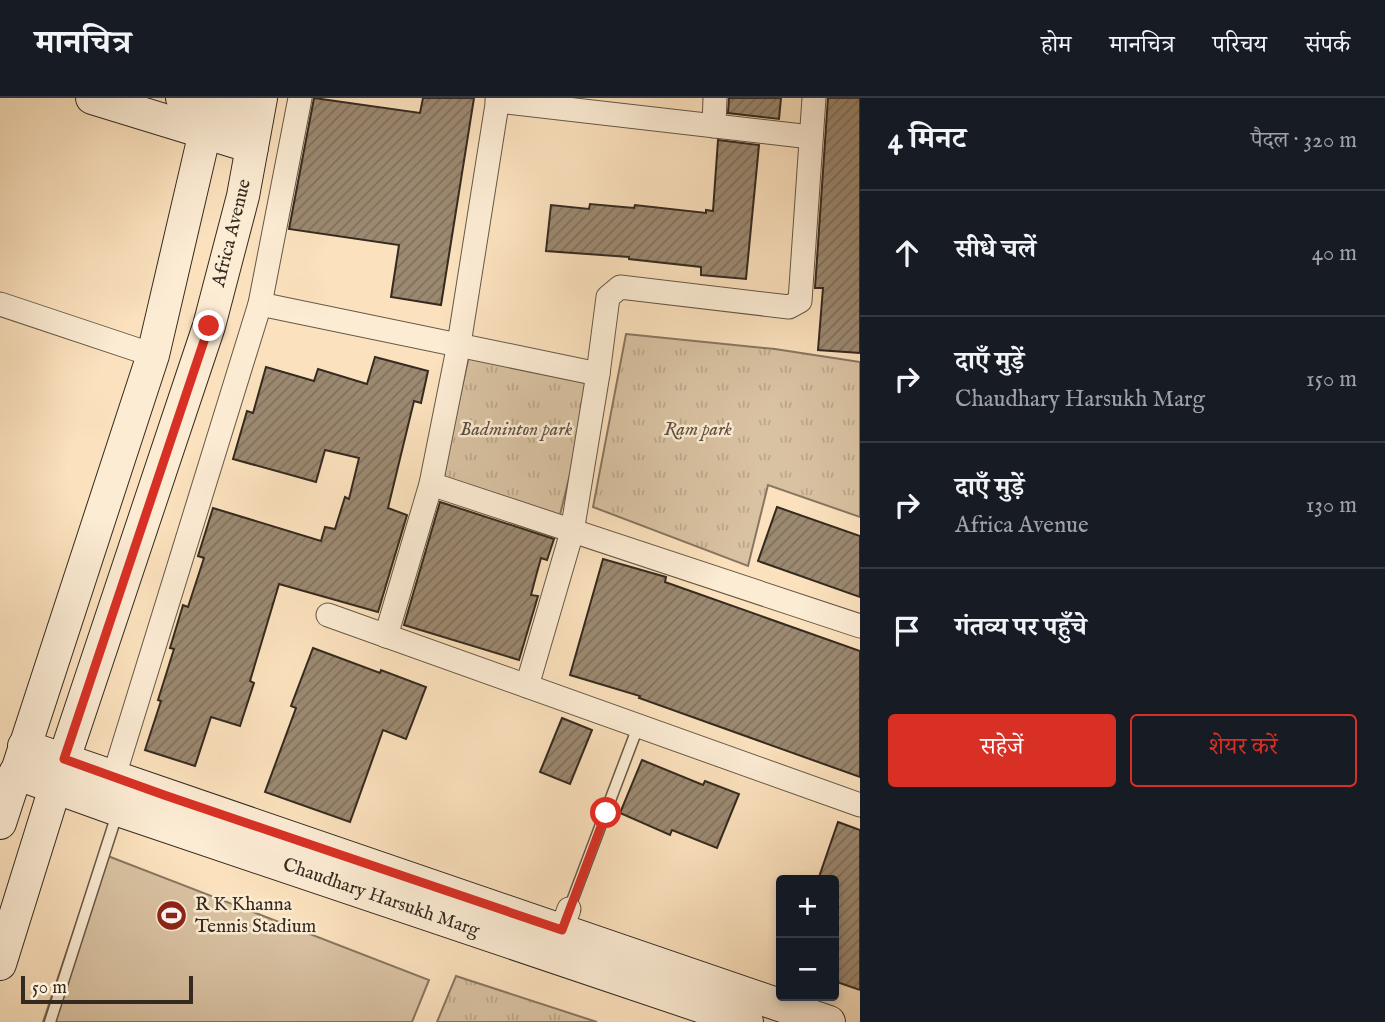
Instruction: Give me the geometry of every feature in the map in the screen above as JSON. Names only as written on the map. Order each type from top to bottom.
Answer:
[{"type":"main road","points":[[92,98],[256,121]]},
{"type":"main road","points":[[0,823],[13,761],[62,635],[153,355],[191,193],[195,111]]},
{"type":"main road","points":[[191,193],[186,164],[175,138],[195,111]]},
{"type":"main road","name":"Africa Avenue","points":[[0,964],[59,773],[209,326],[243,196],[256,121]]},
{"type":"main road","name":"Chaudhary Harsukh Marg","points":[[13,761],[59,773],[112,797],[561,931],[829,1022]]},
{"type":"main road","name":"Chaudhary Harsukh Marg","points":[[561,931],[747,1022]]},
{"type":"street","points":[[112,797],[260,304],[300,98]]},
{"type":"street","points":[[714,126],[715,98]]},
{"type":"street","points":[[527,687],[572,532],[598,374],[606,304],[612,292],[620,287],[789,307],[800,302],[814,98]]},
{"type":"street","points":[[386,636],[431,484],[459,344],[498,100],[634,107],[714,126],[811,138]]},
{"type":"street","points":[[0,304],[153,355]]},
{"type":"street","points":[[260,304],[598,374]]},
{"type":"street","points":[[431,484],[860,626]]},
{"type":"street","points":[[328,615],[860,805]]},
{"type":"lane","points":[[561,931],[639,724]]},
{"type":"lane","points":[[50,1022],[112,797]]},
{"type":"green space","name":"Ram park","points":[[626,334],[775,349],[860,362],[860,517],[768,485],[748,566],[593,507]]},
{"type":"green space","name":"Badminton park","points":[[469,356],[593,380],[559,519],[441,480]]},
{"type":"green space","name":"R K Khanna Tennis Stadium","points":[[100,853],[429,980],[412,1022],[43,1022]]},
{"type":"green space","points":[[456,976],[597,1022],[437,1022]]},
{"type":"building","points":[[314,98],[420,113],[423,98],[474,98],[441,305],[391,297],[399,245],[289,229]]},
{"type":"building","points":[[729,98],[781,98],[779,119],[728,113]]},
{"type":"building","points":[[828,98],[860,98],[860,353],[818,350],[823,288],[815,288]]},
{"type":"building","points":[[718,140],[759,145],[746,279],[701,275],[701,267],[629,257],[546,251],[551,205],[589,209],[590,204],[634,208],[635,205],[706,213],[706,210],[713,211]]},
{"type":"building","points":[[375,357],[428,371],[421,403],[414,401],[388,508],[407,515],[378,612],[279,584],[250,681],[254,683],[240,726],[211,717],[195,766],[145,750],[161,701],[158,700],[174,649],[170,648],[183,605],[188,607],[204,558],[198,556],[213,508],[321,541],[325,527],[335,529],[345,497],[349,499],[359,458],[325,450],[316,482],[233,459],[247,411],[253,413],[266,367],[314,381],[318,369],[367,384]]},
{"type":"building","points":[[440,502],[554,539],[547,560],[541,558],[531,595],[538,596],[519,660],[404,625]]},
{"type":"building","points":[[777,507],[860,536],[860,597],[758,561]]},
{"type":"building","points":[[603,559],[666,577],[665,582],[860,651],[860,777],[639,698],[640,696],[570,675]]},
{"type":"building","points":[[313,648],[426,687],[406,739],[383,730],[350,822],[265,792],[296,708],[291,706]]},
{"type":"building","points":[[562,718],[592,730],[570,784],[540,772]]},
{"type":"building","points":[[642,760],[703,785],[705,781],[739,794],[717,848],[672,830],[670,835],[620,813]]},
{"type":"building","points":[[838,822],[860,830],[860,990],[839,983],[839,875],[820,875]]},
{"type":"place","name":"R K Khanna Tennis Stadium","points":[[172,916]]},
{"type":"route","points":[[209,326],[64,759],[562,930],[606,813]]}]
